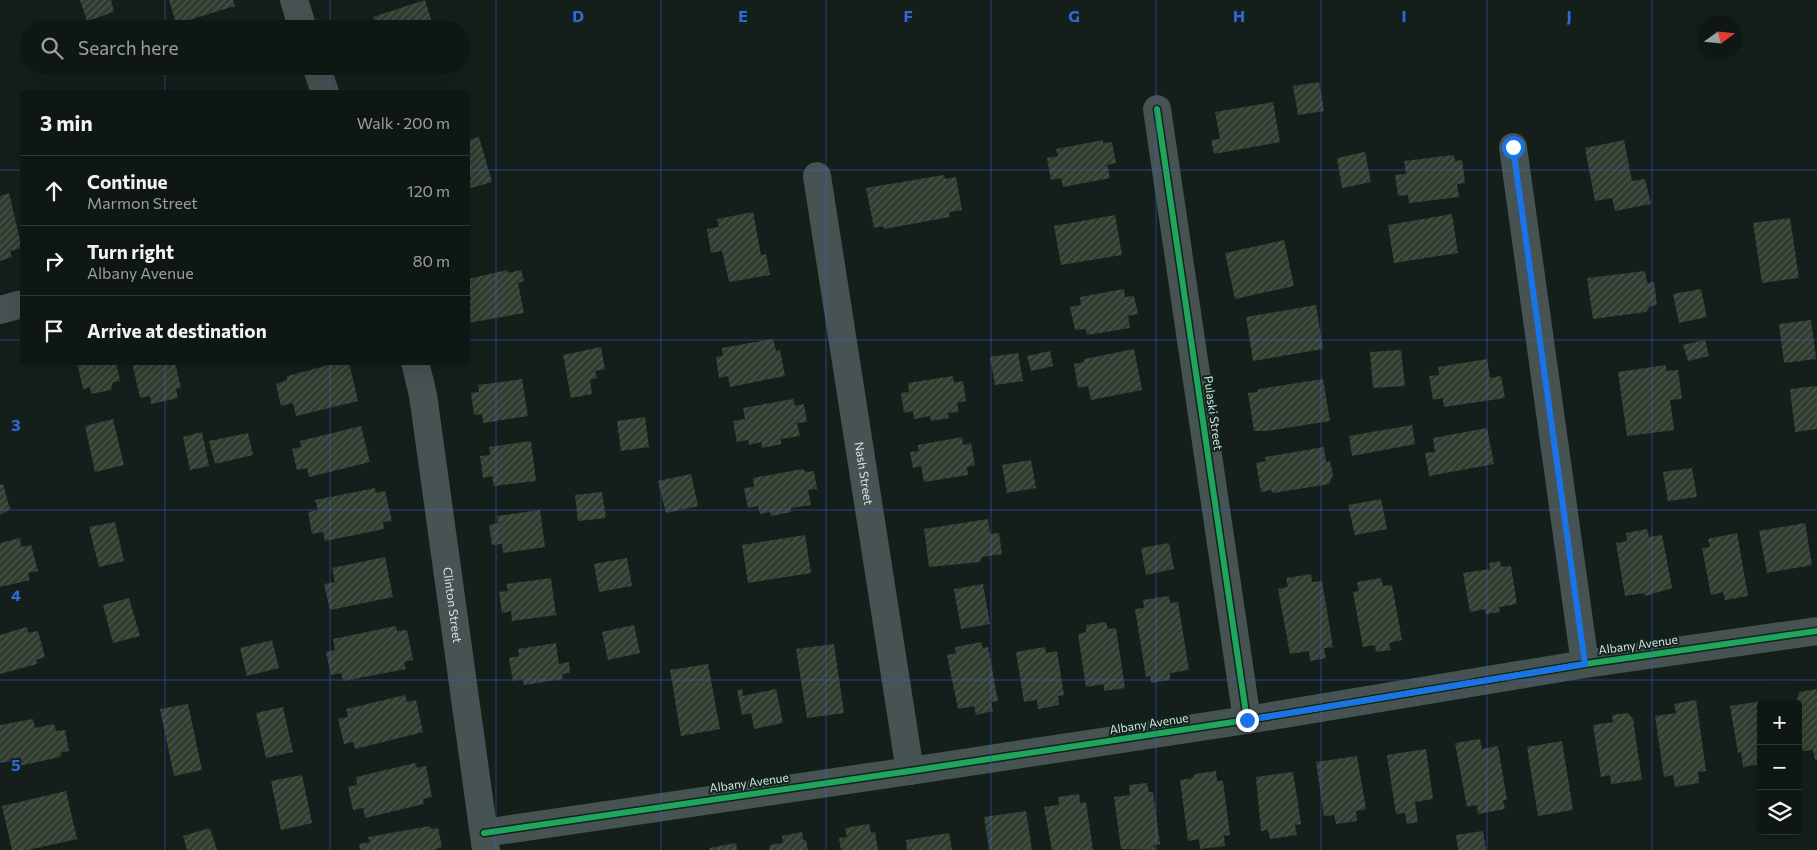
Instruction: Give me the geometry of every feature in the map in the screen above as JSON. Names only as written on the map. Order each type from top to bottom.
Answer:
[{"type":"street","points":[[294,0],[300,20]]},
{"type":"street","points":[[319,75],[324,90]]},
{"type":"street","name":"Pulaski Street","points":[[1157,109],[1247,720]]},
{"type":"street","points":[[1513,147],[1585,664]]},
{"type":"street","name":"Nash Street","points":[[817,176],[910,772]]},
{"type":"street","points":[[0,310],[20,305]]},
{"type":"street","name":"Clinton Street","points":[[415,365],[423,395],[485,842]]},
{"type":"street","name":"Albany Avenue","points":[[485,842],[1585,664],[1817,631]]},
{"type":"building","points":[[80,0],[111,0],[114,12],[87,20]]},
{"type":"building","points":[[169,0],[233,0],[235,6],[189,20],[175,20]]},
{"type":"building","points":[[425,0],[431,20],[374,20],[373,17]]},
{"type":"building","points":[[1319,82],[1324,111],[1298,115],[1293,86]]},
{"type":"building","points":[[1273,102],[1280,142],[1214,154],[1211,140],[1220,139],[1215,112]]},
{"type":"building","points":[[479,137],[492,182],[470,188],[470,139]]},
{"type":"building","points":[[1103,140],[1103,143],[1112,142],[1116,163],[1107,165],[1110,178],[1063,187],[1061,178],[1051,180],[1047,158],[1058,156],[1056,149]]},
{"type":"building","points":[[1624,140],[1632,181],[1645,179],[1651,204],[1615,211],[1612,198],[1595,201],[1585,148]]},
{"type":"building","points":[[1365,152],[1371,182],[1342,188],[1337,158]]},
{"type":"building","points":[[1454,155],[1455,161],[1462,160],[1465,183],[1457,184],[1459,197],[1409,203],[1408,195],[1398,196],[1395,175],[1406,174],[1404,161]]},
{"type":"building","points":[[944,175],[945,179],[956,177],[962,210],[949,212],[950,217],[884,229],[883,226],[874,228],[866,188]]},
{"type":"building","points":[[9,193],[20,240],[20,248],[10,251],[12,257],[0,261],[0,196]]},
{"type":"building","points":[[753,212],[761,255],[766,254],[770,275],[729,282],[722,251],[711,253],[707,229],[719,227],[717,219]]},
{"type":"building","points":[[1452,214],[1458,253],[1394,263],[1388,225]]},
{"type":"building","points":[[1115,215],[1122,255],[1061,265],[1054,226]]},
{"type":"building","points":[[1790,218],[1799,278],[1762,283],[1753,223]]},
{"type":"building","points":[[1284,240],[1294,286],[1235,299],[1225,253]]},
{"type":"building","points":[[507,270],[508,273],[521,270],[524,281],[518,283],[524,313],[470,323],[470,279]]},
{"type":"building","points":[[1645,271],[1647,283],[1654,282],[1657,305],[1650,306],[1646,312],[1593,319],[1587,278]]},
{"type":"building","points":[[1124,289],[1125,297],[1134,296],[1138,314],[1128,316],[1130,328],[1087,335],[1086,329],[1075,330],[1070,307],[1081,305],[1080,297]]},
{"type":"building","points":[[1701,289],[1707,317],[1679,323],[1673,294]]},
{"type":"building","points":[[1316,305],[1323,349],[1253,361],[1246,317]]},
{"type":"building","points":[[1811,320],[1816,359],[1784,363],[1779,324]]},
{"type":"building","points":[[773,339],[776,351],[780,350],[785,376],[730,387],[728,376],[719,378],[716,357],[723,356],[722,348]]},
{"type":"building","points":[[1705,340],[1709,356],[1688,361],[1683,345]]},
{"type":"building","points":[[601,347],[605,369],[595,371],[597,378],[590,380],[592,394],[571,398],[563,355]]},
{"type":"building","points":[[1134,349],[1142,390],[1091,400],[1088,386],[1078,388],[1074,364],[1084,362],[1084,359]]},
{"type":"building","points":[[1401,350],[1405,386],[1373,388],[1370,352]]},
{"type":"building","points":[[1050,351],[1053,366],[1031,371],[1027,356]]},
{"type":"building","points":[[1018,353],[1023,381],[995,385],[990,357]]},
{"type":"building","points":[[1487,359],[1490,378],[1501,376],[1505,398],[1444,407],[1443,398],[1433,400],[1429,376],[1439,375],[1438,367]]},
{"type":"building","points":[[78,365],[117,365],[120,381],[113,382],[111,390],[91,394],[90,387],[83,389]]},
{"type":"building","points":[[133,365],[176,365],[181,388],[176,389],[178,398],[151,404],[150,396],[140,398]]},
{"type":"building","points":[[329,365],[350,365],[358,401],[296,416],[293,403],[281,406],[276,384],[287,380],[287,376]]},
{"type":"building","points":[[1666,365],[1666,371],[1678,370],[1682,399],[1670,400],[1674,430],[1627,436],[1618,372]]},
{"type":"building","points":[[953,376],[954,383],[963,381],[966,401],[957,403],[959,412],[948,413],[949,418],[931,421],[930,416],[914,419],[913,411],[904,413],[901,393],[909,392],[908,383]]},
{"type":"building","points":[[522,379],[528,416],[483,423],[482,414],[474,415],[471,393],[479,392],[478,385]]},
{"type":"building","points":[[1323,379],[1330,421],[1266,431],[1254,431],[1248,393],[1257,392],[1259,389]]},
{"type":"building","points":[[1817,386],[1817,429],[1795,432],[1790,389]]},
{"type":"building","points":[[793,399],[795,406],[804,404],[807,422],[797,423],[800,436],[781,439],[781,444],[762,448],[761,442],[749,445],[748,440],[737,442],[733,421],[745,419],[743,408]]},
{"type":"building","points":[[645,417],[649,447],[621,451],[617,421]]},
{"type":"building","points":[[113,419],[124,465],[95,472],[85,426]]},
{"type":"building","points":[[1412,425],[1415,444],[1352,456],[1349,436]]},
{"type":"building","points":[[361,426],[370,462],[309,477],[307,468],[297,470],[292,449],[301,447],[300,441]]},
{"type":"building","points":[[1487,428],[1494,464],[1429,476],[1425,453],[1435,452],[1433,438]]},
{"type":"building","points":[[202,432],[209,466],[190,470],[183,437]]},
{"type":"building","points":[[248,433],[253,455],[215,464],[209,441]]},
{"type":"building","points":[[962,437],[963,445],[971,443],[975,465],[967,467],[968,475],[924,482],[921,466],[913,468],[910,452],[918,451],[918,445]]},
{"type":"building","points":[[531,441],[536,481],[494,486],[492,476],[483,478],[480,456],[490,455],[489,447]]},
{"type":"building","points":[[1324,447],[1326,462],[1330,461],[1333,475],[1329,484],[1273,493],[1271,490],[1261,492],[1256,463],[1266,461],[1265,457]]},
{"type":"building","points":[[1031,460],[1036,488],[1007,493],[1002,465]]},
{"type":"building","points":[[1692,468],[1697,497],[1668,501],[1663,472]]},
{"type":"building","points":[[803,469],[806,472],[814,471],[817,489],[808,490],[811,505],[791,508],[791,512],[771,516],[770,512],[760,514],[758,506],[748,508],[744,488],[754,487],[753,478]]},
{"type":"building","points":[[691,474],[698,506],[666,513],[658,481]]},
{"type":"building","points":[[3,484],[10,509],[0,515],[0,485]]},
{"type":"building","points":[[375,488],[376,493],[385,491],[392,521],[383,522],[384,529],[325,541],[323,532],[312,534],[308,512],[318,510],[315,500]]},
{"type":"building","points":[[602,492],[606,518],[578,521],[575,495]]},
{"type":"building","points":[[1381,499],[1387,529],[1355,535],[1348,505]]},
{"type":"building","points":[[540,510],[545,547],[503,553],[502,544],[492,545],[489,525],[498,523],[497,516]]},
{"type":"building","points":[[988,519],[990,534],[999,533],[1002,554],[982,557],[980,562],[929,567],[924,529]]},
{"type":"building","points":[[115,522],[124,561],[99,567],[89,527]]},
{"type":"building","points":[[1805,523],[1812,565],[1767,573],[1759,531]]},
{"type":"building","points":[[1647,529],[1649,537],[1662,535],[1672,588],[1645,596],[1644,593],[1625,596],[1616,543],[1627,541],[1626,533]]},
{"type":"building","points":[[1737,533],[1748,596],[1725,600],[1723,592],[1711,595],[1702,548],[1710,547],[1708,539]]},
{"type":"building","points":[[805,535],[811,573],[748,583],[742,545]]},
{"type":"building","points":[[20,538],[21,547],[31,545],[38,571],[28,573],[30,580],[0,587],[0,543]]},
{"type":"building","points":[[1169,543],[1174,569],[1146,575],[1141,548]]},
{"type":"building","points":[[385,557],[393,597],[330,610],[324,584],[335,582],[332,568]]},
{"type":"building","points":[[627,558],[632,586],[599,592],[594,564]]},
{"type":"building","points":[[1500,561],[1501,567],[1511,566],[1517,604],[1499,607],[1500,612],[1486,614],[1485,609],[1470,612],[1463,573],[1490,569],[1489,563]]},
{"type":"building","points":[[1311,574],[1312,582],[1322,581],[1333,647],[1324,648],[1326,658],[1310,661],[1309,651],[1290,654],[1278,589],[1288,587],[1286,578]]},
{"type":"building","points":[[551,578],[556,615],[512,621],[511,611],[502,613],[499,592],[508,591],[506,584]]},
{"type":"building","points":[[1381,578],[1383,586],[1392,585],[1402,640],[1389,643],[1391,650],[1376,652],[1375,645],[1363,647],[1353,592],[1359,591],[1357,582]]},
{"type":"building","points":[[983,584],[990,624],[961,629],[954,589]]},
{"type":"building","points":[[1169,596],[1170,603],[1178,602],[1189,670],[1170,673],[1170,680],[1151,683],[1150,676],[1146,677],[1135,609],[1144,608],[1143,600]]},
{"type":"building","points":[[129,598],[140,636],[113,643],[103,605]]},
{"type":"building","points":[[1106,622],[1108,629],[1116,628],[1125,688],[1104,691],[1104,684],[1086,687],[1078,634],[1086,632],[1086,625]]},
{"type":"building","points":[[634,625],[640,653],[608,660],[602,632]]},
{"type":"building","points":[[396,626],[397,631],[407,630],[413,660],[404,662],[406,669],[343,681],[341,673],[331,675],[326,652],[335,650],[333,639]]},
{"type":"building","points":[[27,627],[28,633],[38,631],[45,657],[36,660],[37,664],[0,674],[0,635]]},
{"type":"building","points":[[272,640],[279,668],[247,676],[240,648]]},
{"type":"building","points":[[981,642],[983,648],[988,647],[998,701],[991,702],[993,711],[976,715],[974,706],[958,709],[947,655],[956,653],[955,647]]},
{"type":"building","points":[[556,643],[559,664],[569,662],[570,673],[562,674],[563,679],[524,685],[523,679],[513,681],[509,658],[519,656],[518,649]]},
{"type":"building","points":[[834,644],[844,713],[807,718],[796,649]]},
{"type":"building","points":[[1045,647],[1046,653],[1057,651],[1064,695],[1058,696],[1059,705],[1038,709],[1037,700],[1024,702],[1016,652]]},
{"type":"building","points":[[708,664],[720,729],[681,736],[670,670]]},
{"type":"building","points":[[742,689],[743,696],[776,689],[783,723],[754,729],[751,713],[742,715],[737,690]]},
{"type":"building","points":[[1817,689],[1817,760],[1815,760],[1813,750],[1802,751],[1802,700],[1797,700],[1799,692]]},
{"type":"building","points":[[405,695],[407,702],[416,700],[423,732],[355,749],[353,742],[344,744],[338,719],[348,717],[346,709]]},
{"type":"building","points":[[1696,700],[1706,771],[1698,772],[1699,783],[1675,787],[1673,775],[1664,777],[1655,716],[1676,713],[1674,704]]},
{"type":"building","points":[[1757,702],[1757,765],[1743,767],[1741,752],[1738,753],[1730,706]]},
{"type":"building","points":[[188,704],[202,770],[174,776],[160,709]]},
{"type":"building","points":[[283,707],[293,752],[266,758],[256,713]]},
{"type":"building","points":[[1628,713],[1633,719],[1642,780],[1611,784],[1610,775],[1601,777],[1593,725],[1613,722],[1612,715]]},
{"type":"building","points":[[33,719],[35,728],[54,724],[56,731],[65,730],[69,751],[62,752],[60,757],[14,767],[12,761],[0,763],[0,725]]},
{"type":"building","points":[[1480,739],[1482,749],[1498,746],[1507,800],[1503,800],[1505,809],[1478,814],[1477,805],[1467,807],[1455,743]]},
{"type":"building","points":[[1562,741],[1573,810],[1538,816],[1527,747]]},
{"type":"building","points":[[1426,749],[1433,799],[1415,802],[1418,822],[1407,824],[1405,813],[1396,814],[1387,755]]},
{"type":"building","points":[[1357,756],[1366,809],[1356,811],[1357,821],[1336,824],[1334,815],[1324,816],[1316,762]]},
{"type":"building","points":[[415,763],[417,768],[426,766],[432,797],[423,799],[424,804],[365,818],[363,808],[353,810],[348,787],[357,785],[356,777]]},
{"type":"building","points":[[1216,771],[1217,781],[1223,781],[1230,835],[1224,836],[1225,846],[1200,849],[1199,839],[1188,841],[1180,780],[1193,778],[1195,774]]},
{"type":"building","points":[[1293,772],[1301,824],[1295,825],[1297,835],[1270,839],[1268,830],[1261,831],[1256,777]]},
{"type":"building","points":[[302,775],[312,823],[281,830],[271,781]]},
{"type":"building","points":[[1147,783],[1149,792],[1153,792],[1160,844],[1154,845],[1155,850],[1121,849],[1114,797],[1130,795],[1129,785]]},
{"type":"building","points":[[66,791],[77,839],[28,850],[12,850],[2,806]]},
{"type":"building","points":[[1079,794],[1080,803],[1086,802],[1093,850],[1052,850],[1044,807],[1059,805],[1058,797]]},
{"type":"building","points":[[1026,811],[1032,850],[989,850],[984,817]]},
{"type":"building","points":[[869,824],[871,833],[875,832],[878,850],[841,850],[839,838],[847,837],[845,828]]},
{"type":"building","points":[[430,826],[431,829],[438,828],[442,847],[434,850],[360,850],[359,844],[370,842],[368,837]]},
{"type":"building","points":[[210,828],[217,850],[187,850],[183,836]]},
{"type":"building","points":[[1483,831],[1486,850],[1458,850],[1456,835]]},
{"type":"building","points":[[802,832],[803,840],[806,840],[808,850],[769,850],[770,845],[783,843],[782,836]]},
{"type":"building","points":[[949,833],[952,850],[907,850],[906,840]]},
{"type":"building","points":[[736,843],[737,850],[710,850],[709,848]]},
{"type":"cycle path","points":[[1157,109],[1247,720]]},
{"type":"cycle path","points":[[484,833],[1247,720],[1585,664],[1817,631]]},
{"type":"route","points":[[1247,720],[1585,664],[1513,147]]}]
